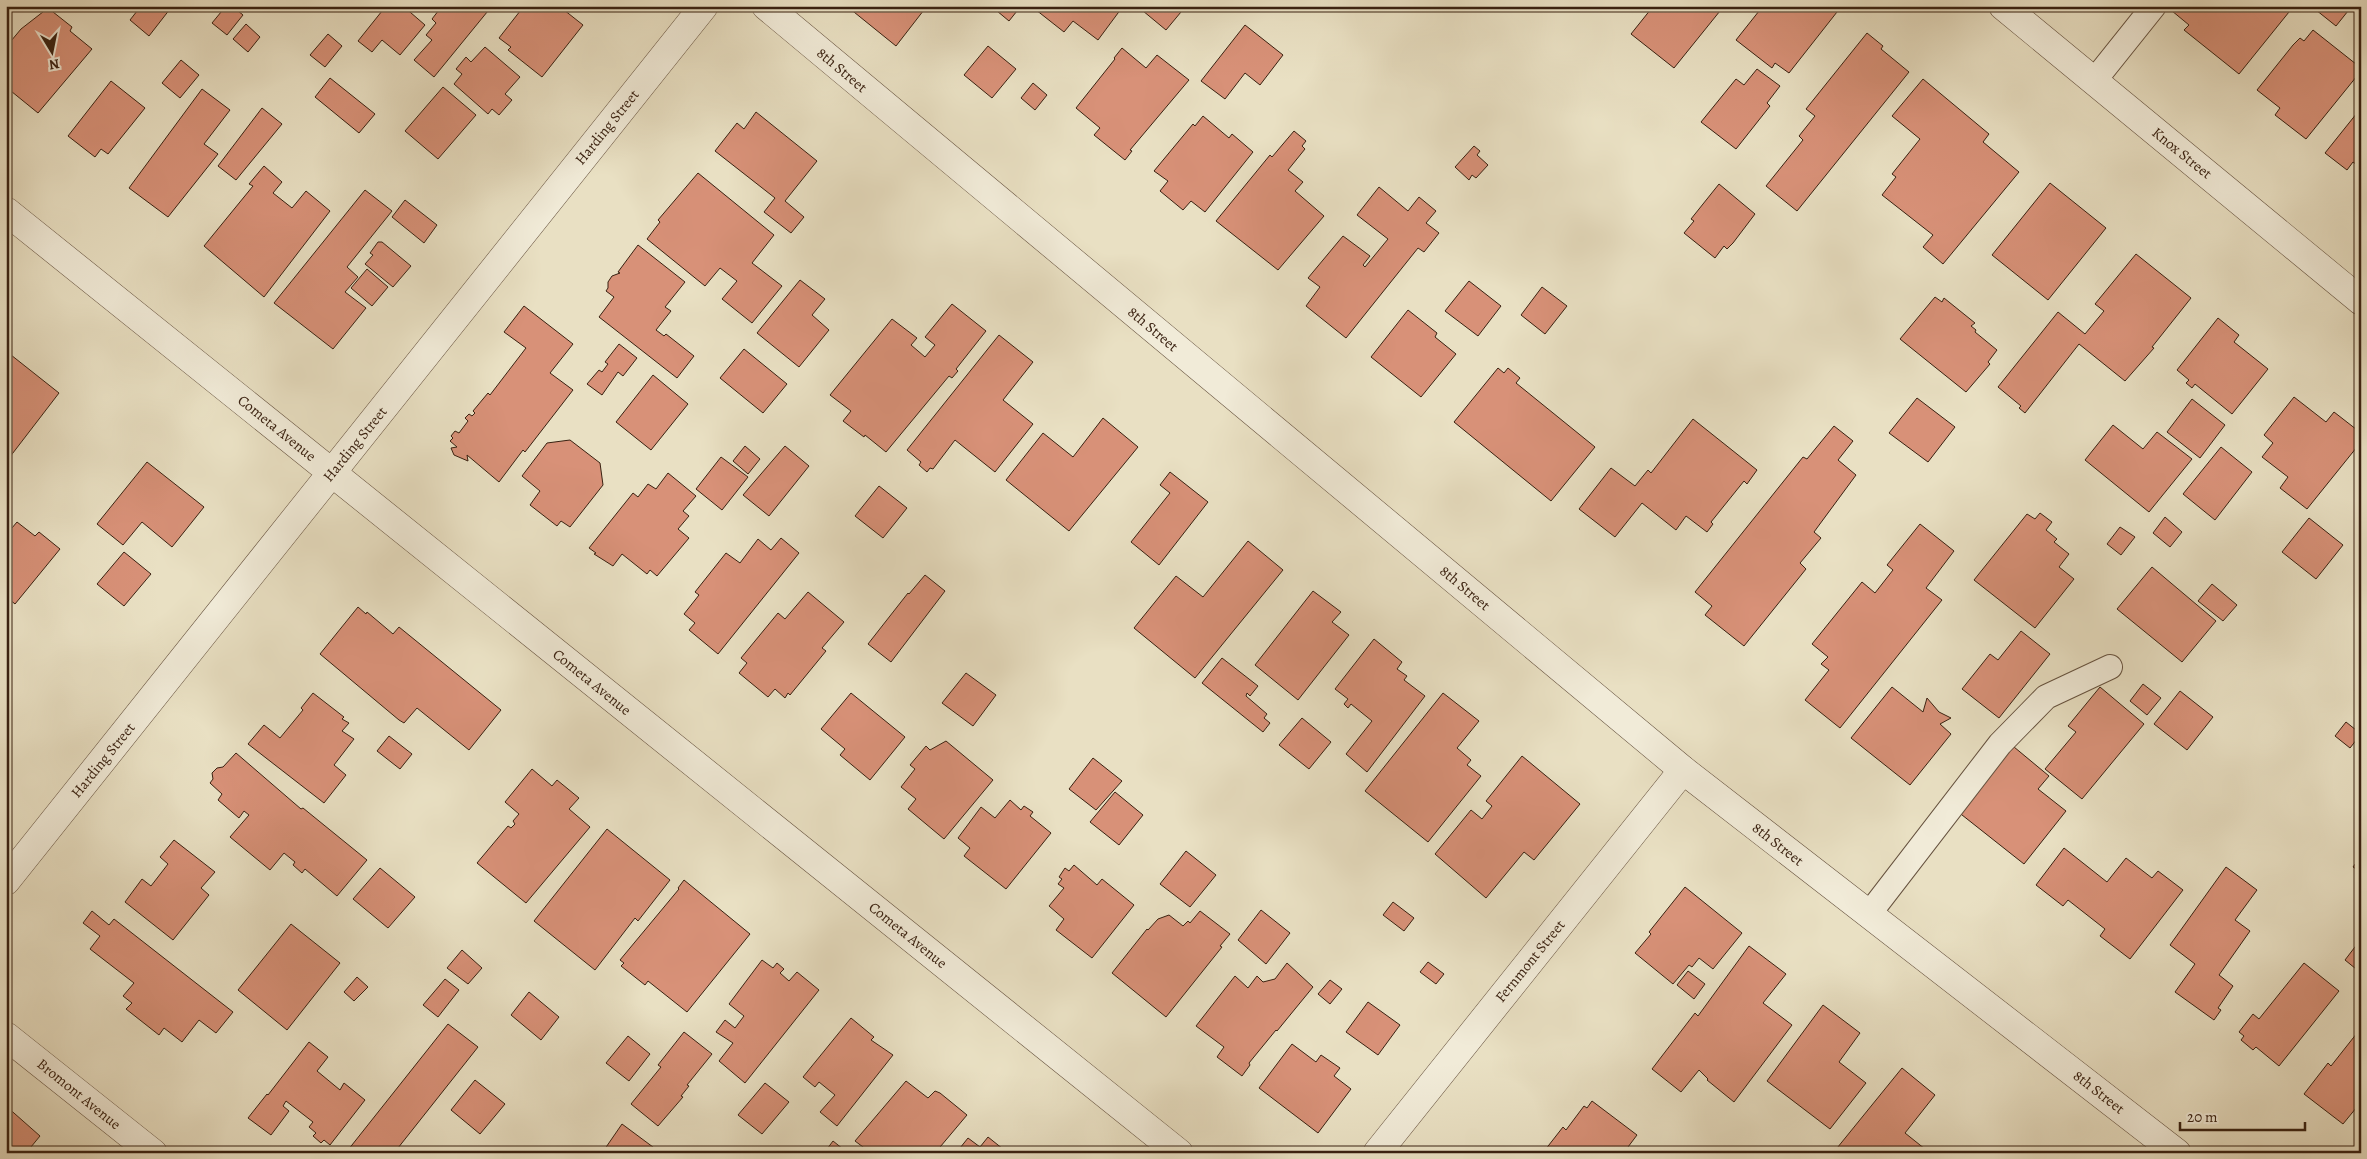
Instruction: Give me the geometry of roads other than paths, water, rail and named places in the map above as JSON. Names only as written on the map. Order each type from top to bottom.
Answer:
[{"type":"street","name":"Harding Street","points":[[6,881],[704,6]]},
{"type":"street","name":"8th Street","points":[[766,6],[1683,770],[2177,1153]]},
{"type":"street","name":"Knox Street","points":[[2003,6],[2361,301]]},
{"type":"street","name":"Cometa Avenue","points":[[6,211],[1179,1153]]},
{"type":"street","name":"Fernmont Street","points":[[1377,1153],[1683,770]]},
{"type":"street","name":"Bromont Avenue","points":[[6,1036],[153,1153]]},
{"type":"lane","points":[[2094,81],[2154,6]]},
{"type":"lane","points":[[1869,914],[1964,789],[2013,730],[2046,697],[2110,667]]}]
